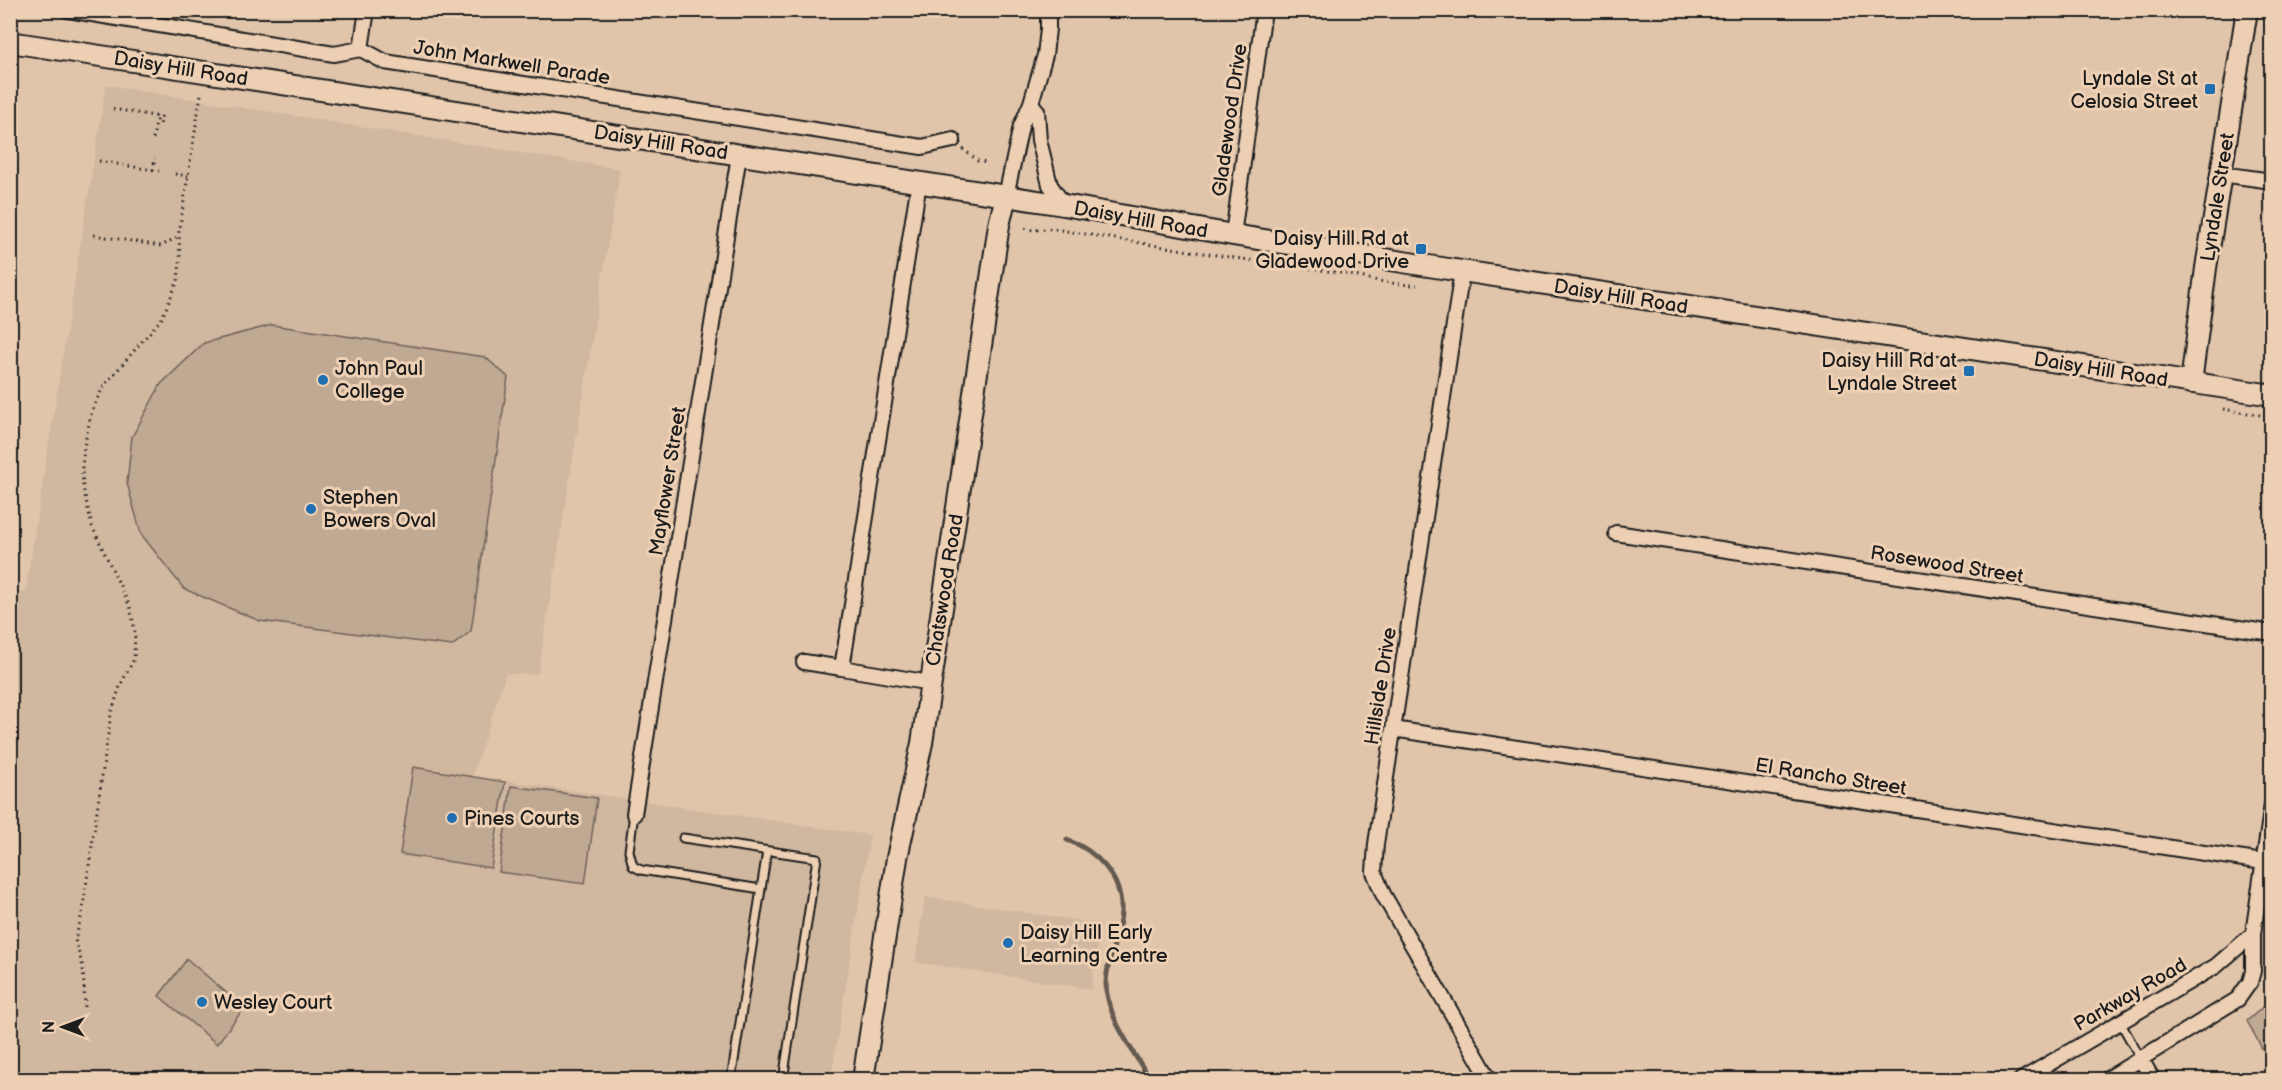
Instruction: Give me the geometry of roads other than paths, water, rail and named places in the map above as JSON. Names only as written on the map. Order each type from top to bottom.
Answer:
[{"type":"main road","name":"Lyndale Street","points":[[2191,383],[2206,268],[2247,10]]},
{"type":"main road","name":"Daisy Hill Road","points":[[10,42],[919,182],[1462,271],[2271,395]]},
{"type":"main road","name":"Chatswood Road","points":[[863,1080],[897,858],[922,743],[999,225],[1006,196]]},
{"type":"street","points":[[68,10],[334,54],[361,49],[367,10]]},
{"type":"street","name":"Chatswood Road","points":[[1006,196],[1021,126],[1031,103],[1045,55],[1048,10]]},
{"type":"street","name":"Gladewood Drive","points":[[1233,235],[1264,10]]},
{"type":"street","name":"John Markwell Parade","points":[[361,49],[385,62],[922,147],[953,140]]},
{"type":"street","points":[[1031,103],[1037,111],[1039,140],[1050,185],[1064,205]]},
{"type":"street","name":"Mayflower Street","points":[[634,814],[739,154]]},
{"type":"street","points":[[2221,174],[2271,181]]},
{"type":"street","points":[[842,669],[919,182]]},
{"type":"street","name":"Hillside Drive","points":[[1462,271],[1376,844],[1374,872],[1383,894],[1490,1080]]},
{"type":"street","name":"Rosewood Street","points":[[1616,533],[2271,633]]},
{"type":"street","points":[[804,662],[930,683]]},
{"type":"street","name":"El Rancho Street","points":[[1393,729],[2263,862]]},
{"type":"street","points":[[2106,1080],[2238,999],[2250,982],[2253,971],[2253,934],[2271,804]]},
{"type":"street","name":"Parkway Road","points":[[2021,1080],[2216,966],[2253,934]]},
{"type":"street","points":[[2141,1059],[2152,1080]]},
{"type":"lane","points":[[634,814],[629,851],[633,866],[641,870],[761,889]]},
{"type":"lane","points":[[683,838],[817,858],[783,1080]]},
{"type":"lane","points":[[731,1080],[767,851]]},
{"type":"lane","points":[[2120,1022],[2141,1059]]},
{"type":"waterway","points":[[1067,840],[1097,858],[1106,867],[1117,888],[1121,912],[1110,957],[1106,984],[1107,996],[1116,1021],[1150,1080]]},
{"type":"place","name":"Lyndale St at Celosia Street","points":[[2210,89]]},
{"type":"place","name":"Daisy Hill Rd at Gladewood Drive","points":[[1421,249]]},
{"type":"place","name":"Daisy Hill Rd at Lyndale Street","points":[[1969,371]]},
{"type":"place","name":"John Paul College","points":[[323,380]]},
{"type":"place","name":"Stephen Bowers Oval","points":[[311,509]]},
{"type":"place","name":"Pines Courts","points":[[452,818]]},
{"type":"place","name":"Daisy Hill Early Learning Centre","points":[[1008,943]]},
{"type":"place","name":"Wesley Court","points":[[202,1002]]}]
